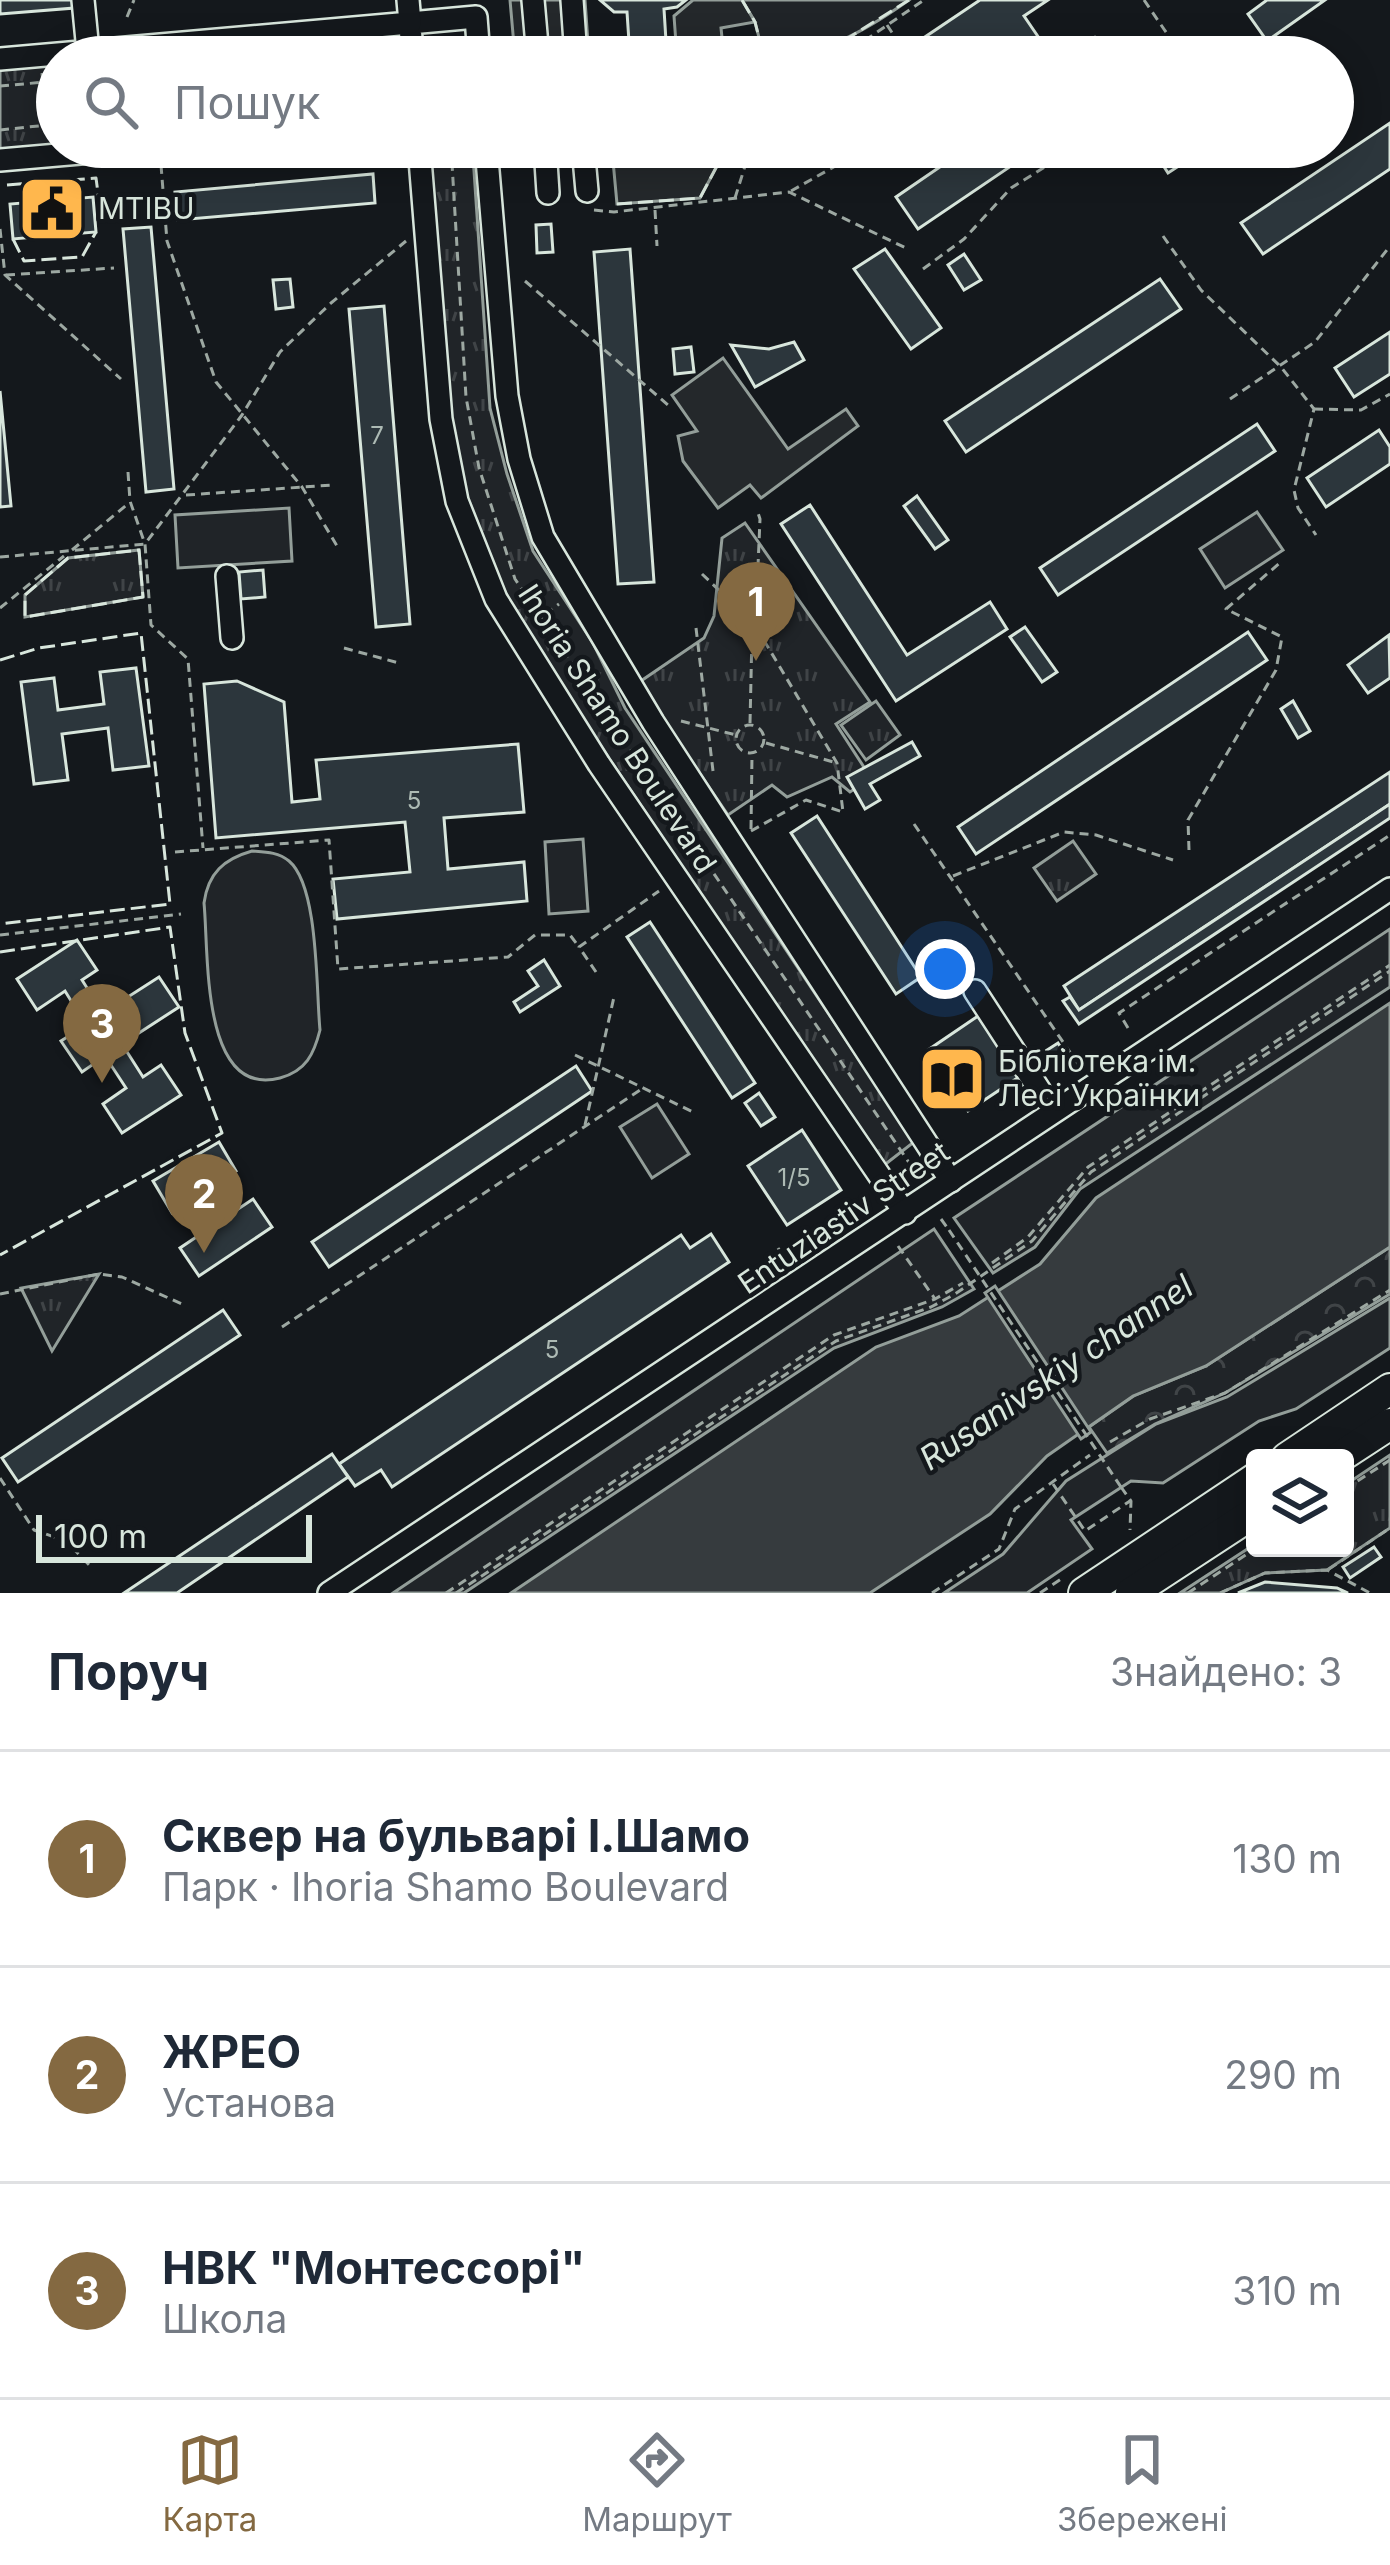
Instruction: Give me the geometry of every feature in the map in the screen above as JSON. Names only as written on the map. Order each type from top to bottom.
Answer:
[{"type":"highway","points":[[1300,1449],[1390,1389]]},
{"type":"highway","points":[[1352,1449],[1390,1424]]},
{"type":"highway","points":[[1080,1581],[1246,1484]]},
{"type":"highway","points":[[1131,1593],[1246,1518]]},
{"type":"street","points":[[83,0],[87,36]]},
{"type":"street","points":[[533,0],[536,36]]},
{"type":"street","points":[[572,0],[575,36]]},
{"type":"street","points":[[211,36],[409,12],[476,9]]},
{"type":"street","points":[[0,59],[36,55]]},
{"type":"street","points":[[0,160],[36,157]]},
{"type":"street","name":"Ihoria Shamo Boulevard","points":[[421,168],[441,419],[458,501],[496,599],[598,764],[905,1213]]},
{"type":"street","name":"Ihoria Shamo Boulevard","points":[[488,168],[501,335],[519,459],[543,537],[653,722],[951,1181]]},
{"type":"street","points":[[546,168],[548,194]]},
{"type":"street","points":[[585,168],[589,200]]},
{"type":"street","points":[[227,576],[232,638]]},
{"type":"street","name":"Entuziastiv Street","points":[[329,1593],[1390,889]]},
{"type":"street","points":[[975,991],[1040,1091]]},
{"type":"path","points":[[127,17],[134,0]]},
{"type":"path","points":[[871,36],[924,0]]},
{"type":"path","points":[[1144,0],[1169,36]]},
{"type":"path","points":[[887,25],[894,36]]},
{"type":"path","points":[[445,29],[446,36]]},
{"type":"path","points":[[0,76],[0,86],[36,83]]},
{"type":"path","points":[[0,130],[36,126]]},
{"type":"path","points":[[157,168],[167,241],[216,382],[302,487],[337,545]]},
{"type":"path","points":[[734,199],[744,168]]},
{"type":"path","points":[[589,200],[614,212],[789,192],[832,168]]},
{"type":"path","points":[[923,269],[964,239],[1011,188],[1043,168]]},
{"type":"path","points":[[789,192],[908,249]]},
{"type":"path","points":[[655,208],[657,246]]},
{"type":"path","points":[[0,229],[4,275],[121,379]]},
{"type":"path","points":[[1163,236],[1201,290],[1281,367],[1314,409]]},
{"type":"path","points":[[0,557],[145,544],[242,415],[280,352],[408,240]]},
{"type":"path","points":[[1230,399],[1315,342],[1390,247]]},
{"type":"path","points":[[4,275],[114,268]]},
{"type":"path","points":[[525,281],[668,406]]},
{"type":"path","points":[[1314,409],[1361,410],[1390,394]]},
{"type":"path","points":[[1314,409],[1294,490],[1298,508],[1316,536]]},
{"type":"path","points":[[128,472],[130,501],[145,544],[151,626],[188,659],[203,850]]},
{"type":"path","points":[[184,495],[333,485]]},
{"type":"path","points":[[0,608],[130,501]]},
{"type":"path","points":[[757,510],[755,613],[763,622],[759,632]]},
{"type":"path","points":[[1189,850],[1188,820],[1276,670],[1282,638],[1226,609],[1281,562]]},
{"type":"path","points":[[702,574],[745,614],[755,613]]},
{"type":"path","points":[[517,635],[574,593]]},
{"type":"path","points":[[745,614],[742,628],[759,632]]},
{"type":"path","points":[[696,628],[713,771]]},
{"type":"path","points":[[759,632],[837,764],[843,812],[806,800],[751,831],[752,753],[764,742]]},
{"type":"path","points":[[751,724],[752,634]]},
{"type":"path","points":[[344,648],[399,663]]},
{"type":"path","points":[[681,721],[736,735]]},
{"type":"path","points":[[752,753],[739,748],[736,735],[742,727],[751,724],[762,730],[764,742]]},
{"type":"path","points":[[764,742],[837,764]]},
{"type":"path","points":[[914,824],[1078,1064]]},
{"type":"path","points":[[951,877],[1064,832],[1096,835],[1173,860]]},
{"type":"path","points":[[1128,1028],[1119,1013],[1390,835]]},
{"type":"path","points":[[175,852],[328,840],[338,969],[508,957],[536,935],[570,935],[596,972]]},
{"type":"path","points":[[579,947],[659,890]]},
{"type":"path","points":[[0,935],[181,914]]},
{"type":"path","points":[[992,1263],[1028,1237],[1088,1167],[1390,968]]},
{"type":"path","points":[[456,1593],[836,1341],[932,1307],[955,1294],[1032,1241],[1091,1172],[1390,968]]},
{"type":"path","points":[[584,1127],[614,998]]},
{"type":"path","points":[[575,1055],[692,1112]]},
{"type":"path","points":[[282,1327],[640,1090]]},
{"type":"path","points":[[941,1219],[1131,1501],[1130,1533]]},
{"type":"path","points":[[898,1246],[935,1299]]},
{"type":"path","points":[[778,1248],[783,1256]]},
{"type":"path","points":[[0,1294],[99,1274],[122,1277],[184,1305]]},
{"type":"path","points":[[446,1593],[834,1336],[935,1299],[963,1283]]},
{"type":"path","points":[[1110,1442],[1150,1419],[1225,1394],[1390,1291]]},
{"type":"path","points":[[932,1593],[999,1549],[1015,1509],[1090,1455]]},
{"type":"path","points":[[1354,1483],[1390,1460]]},
{"type":"path","points":[[0,1478],[34,1530],[66,1541],[92,1569]]},
{"type":"path","points":[[1052,1483],[1084,1531],[1131,1501]]},
{"type":"path","points":[[1220,1593],[1265,1573],[1328,1570],[1390,1528]]},
{"type":"path","points":[[1188,1593],[1246,1555]]},
{"type":"path","points":[[1328,1570],[1370,1593]]},
{"type":"path","points":[[1040,1593],[1080,1581]]},
{"type":"green space","points":[[742,0],[909,0],[849,36],[759,36]]},
{"type":"green space","points":[[370,26],[371,36],[258,36]]},
{"type":"green space","points":[[36,56],[36,152],[0,160],[0,59]]},
{"type":"green space","points":[[430,168],[474,168],[490,408],[533,551],[593,643],[625,708],[914,1142],[883,1166],[545,663],[511,603],[467,498],[450,415]]},
{"type":"green space","points":[[289,508],[292,561],[178,568],[175,515]]},
{"type":"green space","points":[[1257,512],[1283,550],[1225,588],[1200,549]]},
{"type":"green space","points":[[745,523],[870,702],[836,724],[871,778],[850,792],[832,777],[787,797],[772,785],[728,815],[638,683],[704,638],[714,616],[722,538]]},
{"type":"green space","points":[[139,550],[143,597],[25,617],[25,595],[68,558]]},
{"type":"green space","points":[[876,701],[900,735],[866,760],[841,725]]},
{"type":"green space","points":[[583,839],[588,911],[549,914],[545,842]]},
{"type":"green space","points":[[1073,841],[1096,874],[1057,901],[1034,868]]},
{"type":"green space","points":[[252,851],[289,861],[299,874],[311,915],[320,1030],[308,1060],[280,1078],[254,1078],[235,1066],[222,1045],[209,985],[206,892],[219,869]]},
{"type":"green space","points":[[1390,929],[1390,987],[1080,1189],[1035,1247],[993,1273],[954,1218]]},
{"type":"green space","points":[[657,1104],[689,1154],[652,1178],[620,1127]]},
{"type":"green space","points":[[934,1229],[974,1289],[942,1307],[834,1348],[464,1593],[393,1593]]},
{"type":"green space","points":[[1390,1247],[1390,1294],[1225,1393],[1155,1424],[1107,1453],[1089,1427],[1135,1395],[1206,1366]]},
{"type":"green space","points":[[99,1274],[52,1351],[21,1288]]},
{"type":"green space","points":[[1390,1298],[1390,1348],[1296,1409],[1259,1421],[1163,1483],[1131,1481],[1071,1520],[1092,1549],[1027,1593],[944,1593],[1003,1554],[1066,1481],[1156,1424],[1227,1397]]},
{"type":"green space","points":[[1390,1455],[1390,1528],[1354,1552],[1354,1479]]},
{"type":"green space","points":[[1246,1550],[1246,1557],[1346,1557],[1327,1570],[1265,1573],[1220,1593],[1180,1593]]},
{"type":"shaded area","points":[[510,0],[585,0],[588,36],[513,36]]},
{"type":"shaded area","points":[[693,0],[742,0],[755,22],[721,28],[722,36],[675,36],[674,16]]},
{"type":"shaded area","points":[[614,168],[716,168],[700,198],[617,204]]},
{"type":"shaded area","points":[[723,358],[788,449],[846,409],[858,426],[761,498],[750,485],[718,508],[683,461],[678,436],[697,431],[672,395]]},
{"type":"water","name":"Rusanivskiy channel","points":[[1390,1003],[1390,1247],[1206,1366],[1133,1396],[1047,1456],[990,1514],[870,1593],[511,1593],[876,1347],[959,1316],[1040,1264],[1096,1198]]},
{"type":"pier","points":[[995,1286],[1091,1432],[1081,1439],[985,1293]]},
{"type":"building","points":[[0,0],[74,0],[74,8],[0,14]]},
{"type":"building","points":[[600,0],[686,0],[664,9],[666,36],[629,36],[627,12],[614,12]]},
{"type":"building","points":[[980,0],[1048,0],[1024,16],[1038,36],[926,36]]},
{"type":"building","points":[[1267,0],[1325,0],[1274,36],[1263,36],[1248,14]]},
{"type":"building","points":[[1390,123],[1390,169],[1263,254],[1241,223],[1323,168],[1354,168],[1354,147]]},
{"type":"building","points":[[938,168],[1008,168],[918,229],[896,197]]},
{"type":"building","points":[[373,174],[375,203],[178,220],[175,192]]},
{"type":"building","points":[[93,197],[96,232],[13,239],[10,204]]},
{"type":"building","points":[[551,224],[553,252],[537,253],[536,225]]},
{"type":"building","points":[[151,227],[174,489],[146,492],[123,229]]},
{"type":"building","points":[[630,249],[654,582],[618,584],[594,252]]},
{"type":"building","points":[[885,249],[941,328],[911,349],[854,269]]},
{"type":"building","points":[[964,254],[981,280],[964,290],[948,265]]},
{"type":"building","points":[[290,279],[293,307],[276,309],[273,280]]},
{"type":"building","points":[[1160,279],[1181,309],[966,452],[945,421]]},
{"type":"building","points":[[384,306],[410,624],[376,627],[349,309]]},
{"type":"building","points":[[1390,332],[1390,374],[1354,397],[1335,368]]},
{"type":"building","points":[[794,342],[804,360],[755,387],[731,345],[769,349]]},
{"type":"building","points":[[691,347],[694,372],[675,374],[673,349]]},
{"type":"building","points":[[0,391],[11,506],[0,507]]},
{"type":"building","points":[[1257,424],[1275,451],[1058,595],[1040,568]]},
{"type":"building","points":[[1379,430],[1390,447],[1390,464],[1326,507],[1307,478]]},
{"type":"building","points":[[917,496],[948,540],[935,549],[904,506]]},
{"type":"building","points":[[810,505],[907,655],[990,602],[1007,629],[896,701],[781,524]]},
{"type":"building","points":[[263,570],[265,597],[241,599],[239,572]]},
{"type":"building","points":[[1025,627],[1057,672],[1042,682],[1010,637]]},
{"type":"building","points":[[1248,632],[1267,660],[976,854],[958,827]]},
{"type":"building","points":[[1389,635],[1390,678],[1368,693],[1348,665]]},
{"type":"building","points":[[136,668],[149,766],[113,770],[108,728],[62,734],[68,780],[34,784],[21,682],[54,678],[58,710],[104,704],[100,672]]},
{"type":"building","points":[[237,681],[284,702],[292,802],[320,799],[316,760],[518,744],[524,812],[444,818],[448,869],[524,862],[527,901],[337,919],[333,879],[410,872],[405,822],[216,838],[204,684]]},
{"type":"building","points":[[1293,701],[1310,731],[1298,738],[1281,709]]},
{"type":"building","points":[[912,742],[920,756],[870,784],[880,800],[865,809],[847,777]]},
{"type":"building","points":[[1390,772],[1390,804],[1079,1010],[1064,986]]},
{"type":"building","points":[[1390,804],[1390,818],[1079,1024],[1063,1001],[1070,997],[1079,1010]]},
{"type":"building","points":[[817,816],[921,977],[896,994],[791,833]]},
{"type":"building","points":[[650,922],[755,1083],[732,1098],[627,937]]},
{"type":"building","points":[[77,940],[97,970],[82,980],[103,1013],[159,977],[179,1007],[122,1044],[143,1077],[161,1065],[181,1095],[122,1133],[103,1104],[126,1088],[105,1056],[82,1072],[61,1041],[86,1025],[65,991],[37,1010],[17,979]]},
{"type":"building","points":[[544,960],[560,986],[520,1012],[514,1002],[538,986],[528,971]]},
{"type":"building","points":[[978,1016],[1019,1077],[968,1111],[928,1050]]},
{"type":"building","points":[[1058,1043],[1066,1055],[1035,1075],[1027,1063]]},
{"type":"building","points":[[576,1066],[592,1091],[329,1267],[312,1242]]},
{"type":"building","points":[[759,1093],[775,1117],[761,1126],[745,1103]]},
{"type":"building","points":[[802,1130],[841,1190],[787,1225],[748,1166]]},
{"type":"building","points":[[219,1142],[236,1171],[217,1182],[211,1172],[205,1176],[201,1169],[196,1172],[202,1183],[193,1188],[197,1195],[188,1200],[180,1187],[171,1192],[180,1208],[172,1213],[153,1181]]},
{"type":"building","points":[[253,1199],[272,1227],[199,1276],[180,1248]]},
{"type":"building","points":[[711,1234],[729,1262],[392,1487],[381,1470],[355,1486],[339,1464],[681,1235],[690,1248]]},
{"type":"building","points":[[223,1310],[240,1335],[18,1482],[2,1458]]},
{"type":"building","points":[[332,1454],[348,1477],[177,1593],[124,1593]]},
{"type":"building","points":[[1374,1547],[1381,1557],[1350,1578],[1343,1567]]},
{"type":"building","points":[[1265,1582],[1337,1588],[1348,1593],[1238,1593]]},
{"type":"fence","points":[[742,0],[759,36]]},
{"type":"fence","points":[[851,36],[909,0]]},
{"type":"fence","points":[[617,204],[700,198],[716,168]]},
{"type":"fence","points":[[7,185],[96,178],[101,216]]},
{"type":"fence","points":[[13,239],[24,261],[82,257],[96,232]]},
{"type":"fence","points":[[139,550],[143,597],[25,617],[25,595],[68,558],[139,550]]},
{"type":"fence","points":[[0,660],[39,648],[141,633],[170,904],[0,924]]},
{"type":"fence","points":[[0,952],[170,927],[185,1033],[222,1133],[0,1255]]},
{"type":"place","name":"MTIBU","points":[[52,209]]},
{"type":"place","name":"Сквер на бульварі І.Шамо","points":[[756,661]]},
{"type":"place","name":"Бібліотека ім. Лесі Українки","points":[[952,1079]]},
{"type":"place","name":"НВК \"Монтессорі\"","points":[[102,1083]]},
{"type":"place","name":"ЖРЕО","points":[[204,1253]]}]
